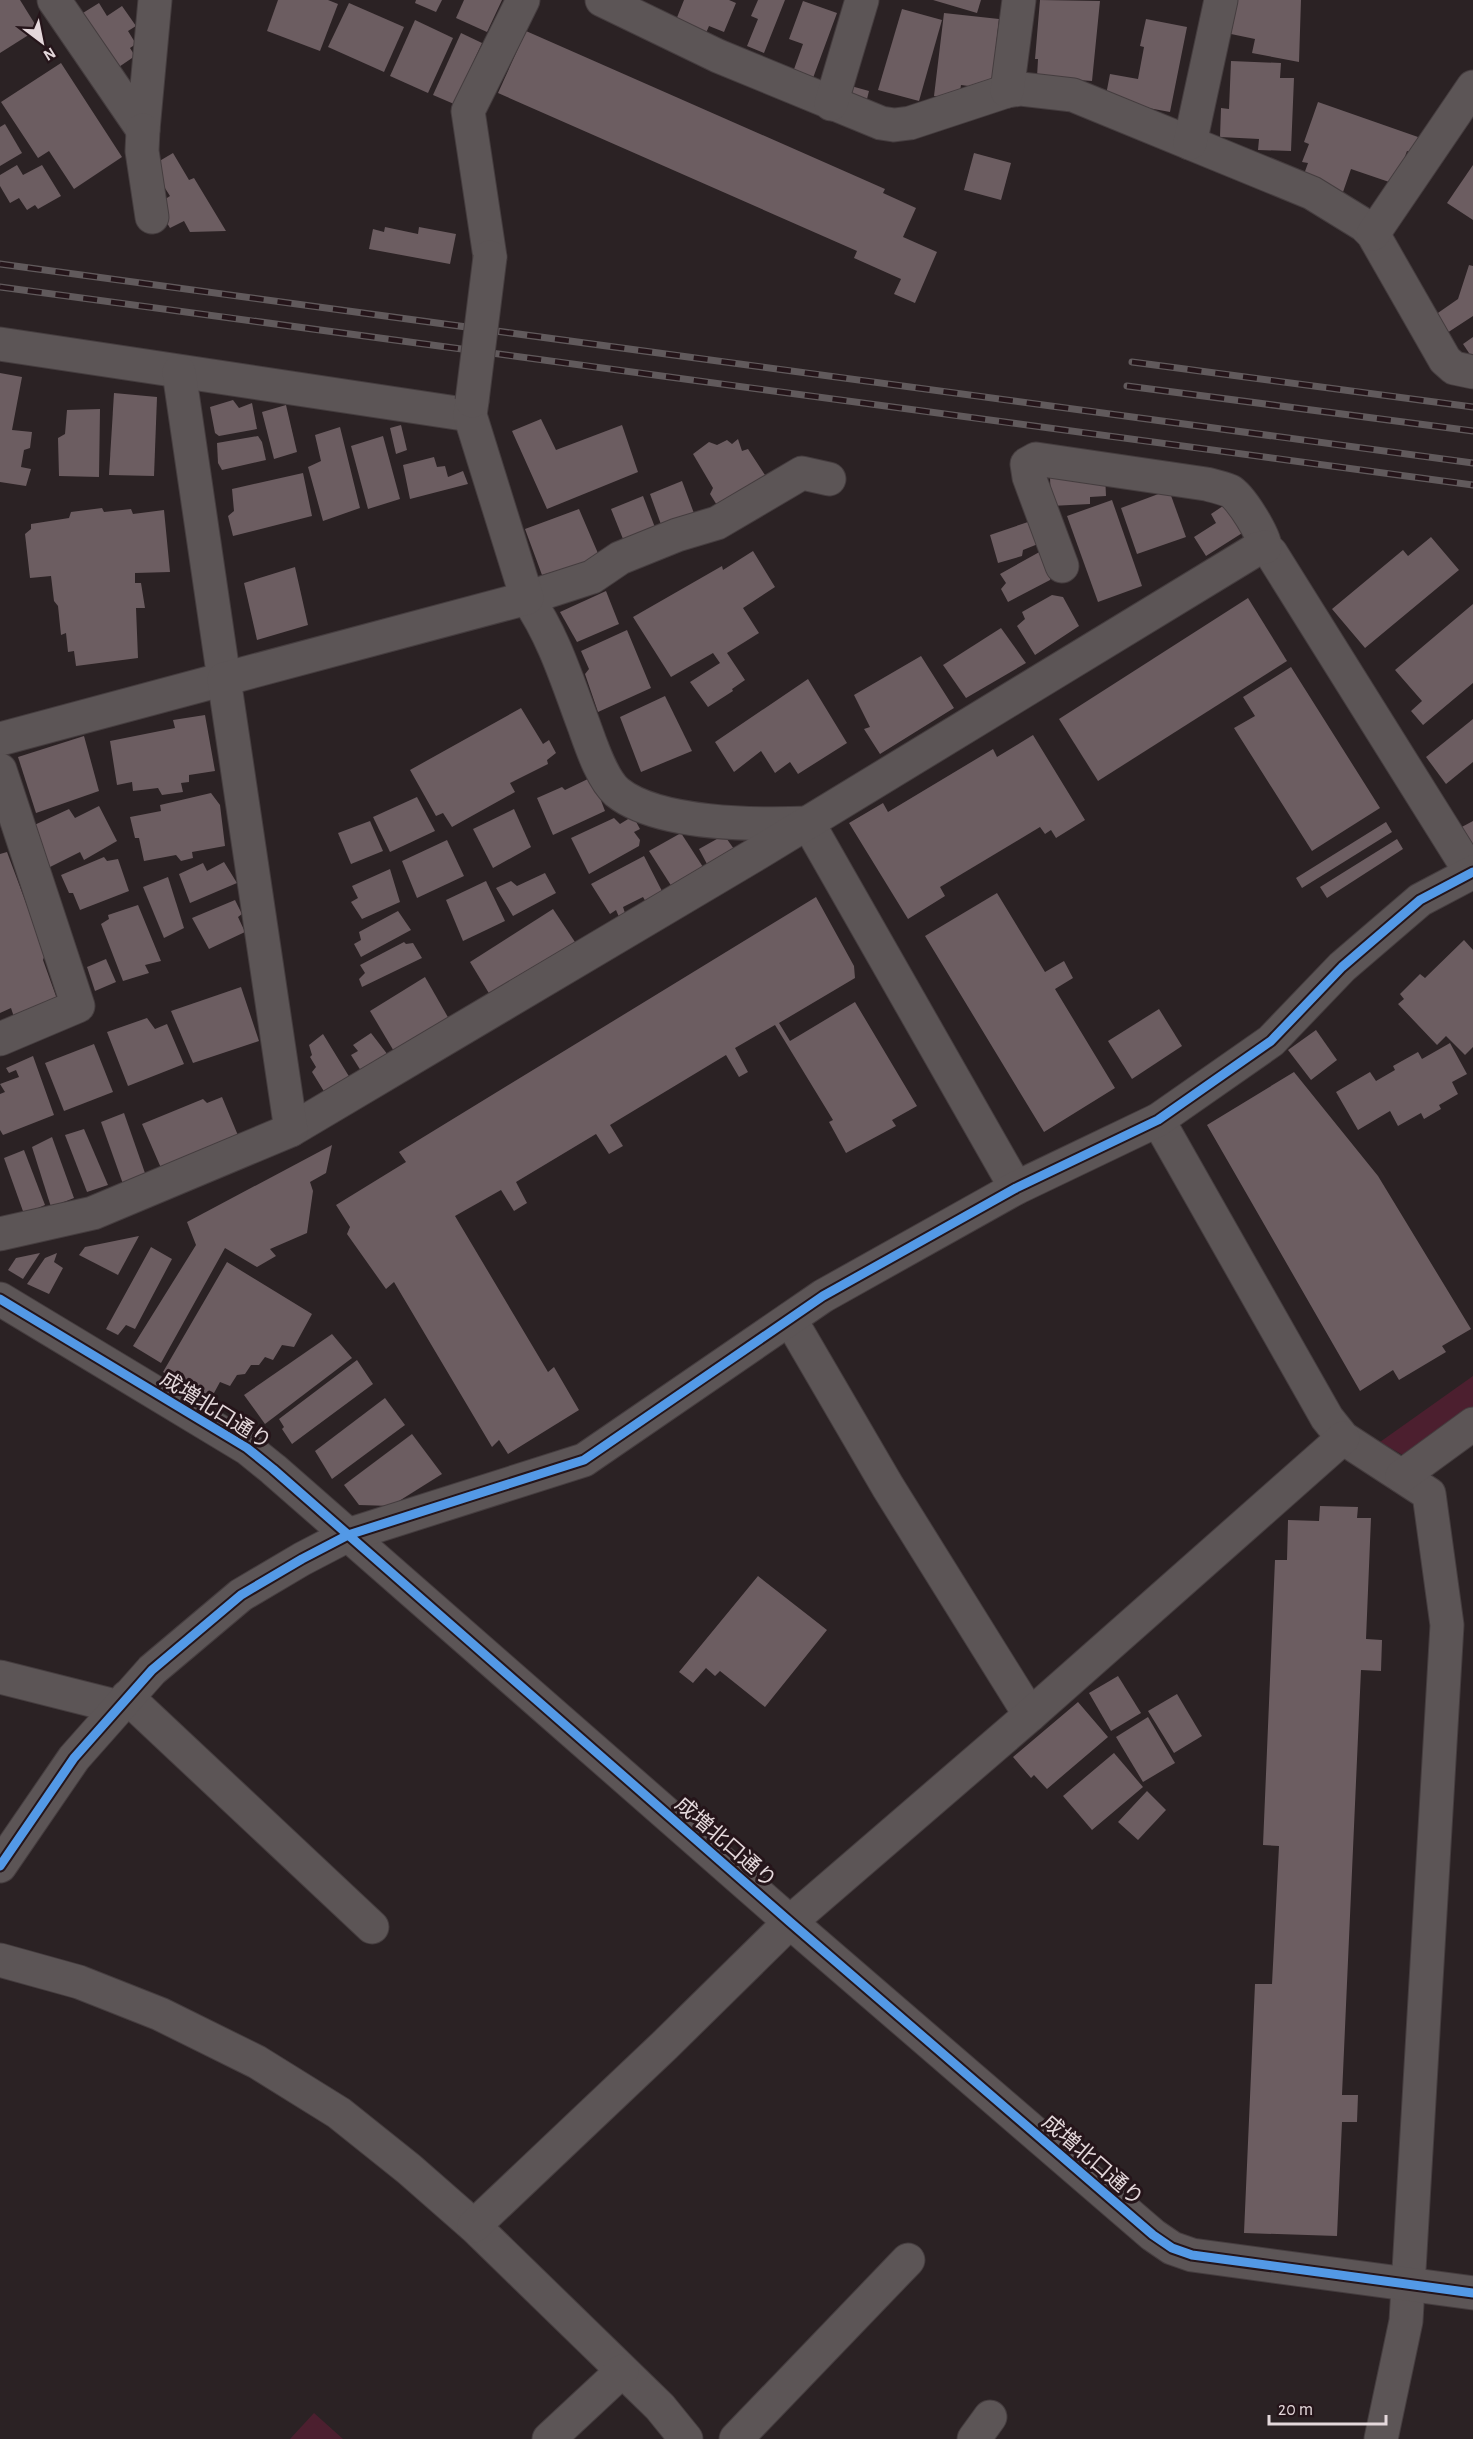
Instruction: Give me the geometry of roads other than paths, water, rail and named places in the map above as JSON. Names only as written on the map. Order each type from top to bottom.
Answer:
[{"type":"street","points":[[54,0],[143,129]]},
{"type":"street","points":[[152,217],[142,151],[155,0]]},
{"type":"street","points":[[523,0],[468,111],[490,257],[471,408],[527,598],[543,622],[595,753],[606,777],[616,791],[648,808],[702,819],[767,825],[808,823]]},
{"type":"street","points":[[602,0],[640,9],[718,56],[881,123],[894,125],[910,123],[1007,91],[1021,89],[1073,95],[1312,193],[1364,225],[1373,234],[1445,360],[1454,368],[1473,372]]},
{"type":"street","points":[[831,104],[862,0]]},
{"type":"street","points":[[1007,91],[1019,0]]},
{"type":"street","points":[[1190,143],[1221,0]]},
{"type":"street","points":[[1373,234],[1473,87]]},
{"type":"street","points":[[0,344],[179,372],[471,408]]},
{"type":"street","points":[[179,372],[291,1130]]},
{"type":"street","points":[[0,1866],[74,1758],[123,1702],[152,1670],[241,1595],[348,1535],[584,1460],[823,1296],[1016,1188],[1158,1120],[1271,1041],[1342,968],[1420,900],[1472,873],[1271,553],[1265,547],[1265,541],[1232,492],[1206,484],[1036,459],[1027,464],[1029,477],[1062,566]]},
{"type":"street","points":[[0,739],[527,598],[592,577],[620,558],[677,535],[717,523],[802,473],[829,479]]},
{"type":"street","points":[[0,1234],[93,1213],[291,1130],[808,823],[1247,555],[1265,547]]},
{"type":"street","points":[[0,770],[78,1006],[0,1039]]},
{"type":"street","points":[[808,823],[1016,1188]]},
{"type":"street","points":[[1158,1120],[1327,1418],[1343,1438],[1429,1494],[1460,1627],[1406,2320],[1381,2439]]},
{"type":"street","name":"成増北口通り","points":[[3,1308],[247,1448],[298,1490],[790,1922],[1144,2227],[1172,2248],[1192,2255],[1473,2293]]},
{"type":"street","points":[[790,1319],[888,1487],[1030,1715]]},
{"type":"street","points":[[1402,1476],[1473,1424]]},
{"type":"street","points":[[474,2226],[665,2045],[790,1922],[1030,1715],[1343,1438]]},
{"type":"street","points":[[0,1677],[123,1702],[372,1927]]},
{"type":"street","points":[[0,1960],[79,1982],[160,2014],[257,2062],[339,2113],[409,2169],[474,2226],[660,2407],[686,2439]]},
{"type":"street","points":[[736,2439],[908,2260]]},
{"type":"street","points":[[549,2439],[622,2371]]},
{"type":"railway","points":[[0,264],[1473,463]]},
{"type":"railway","points":[[0,287],[1473,485]]},
{"type":"railway","points":[[1132,362],[1473,407]]},
{"type":"railway","points":[[1127,386],[1473,431]]}]
